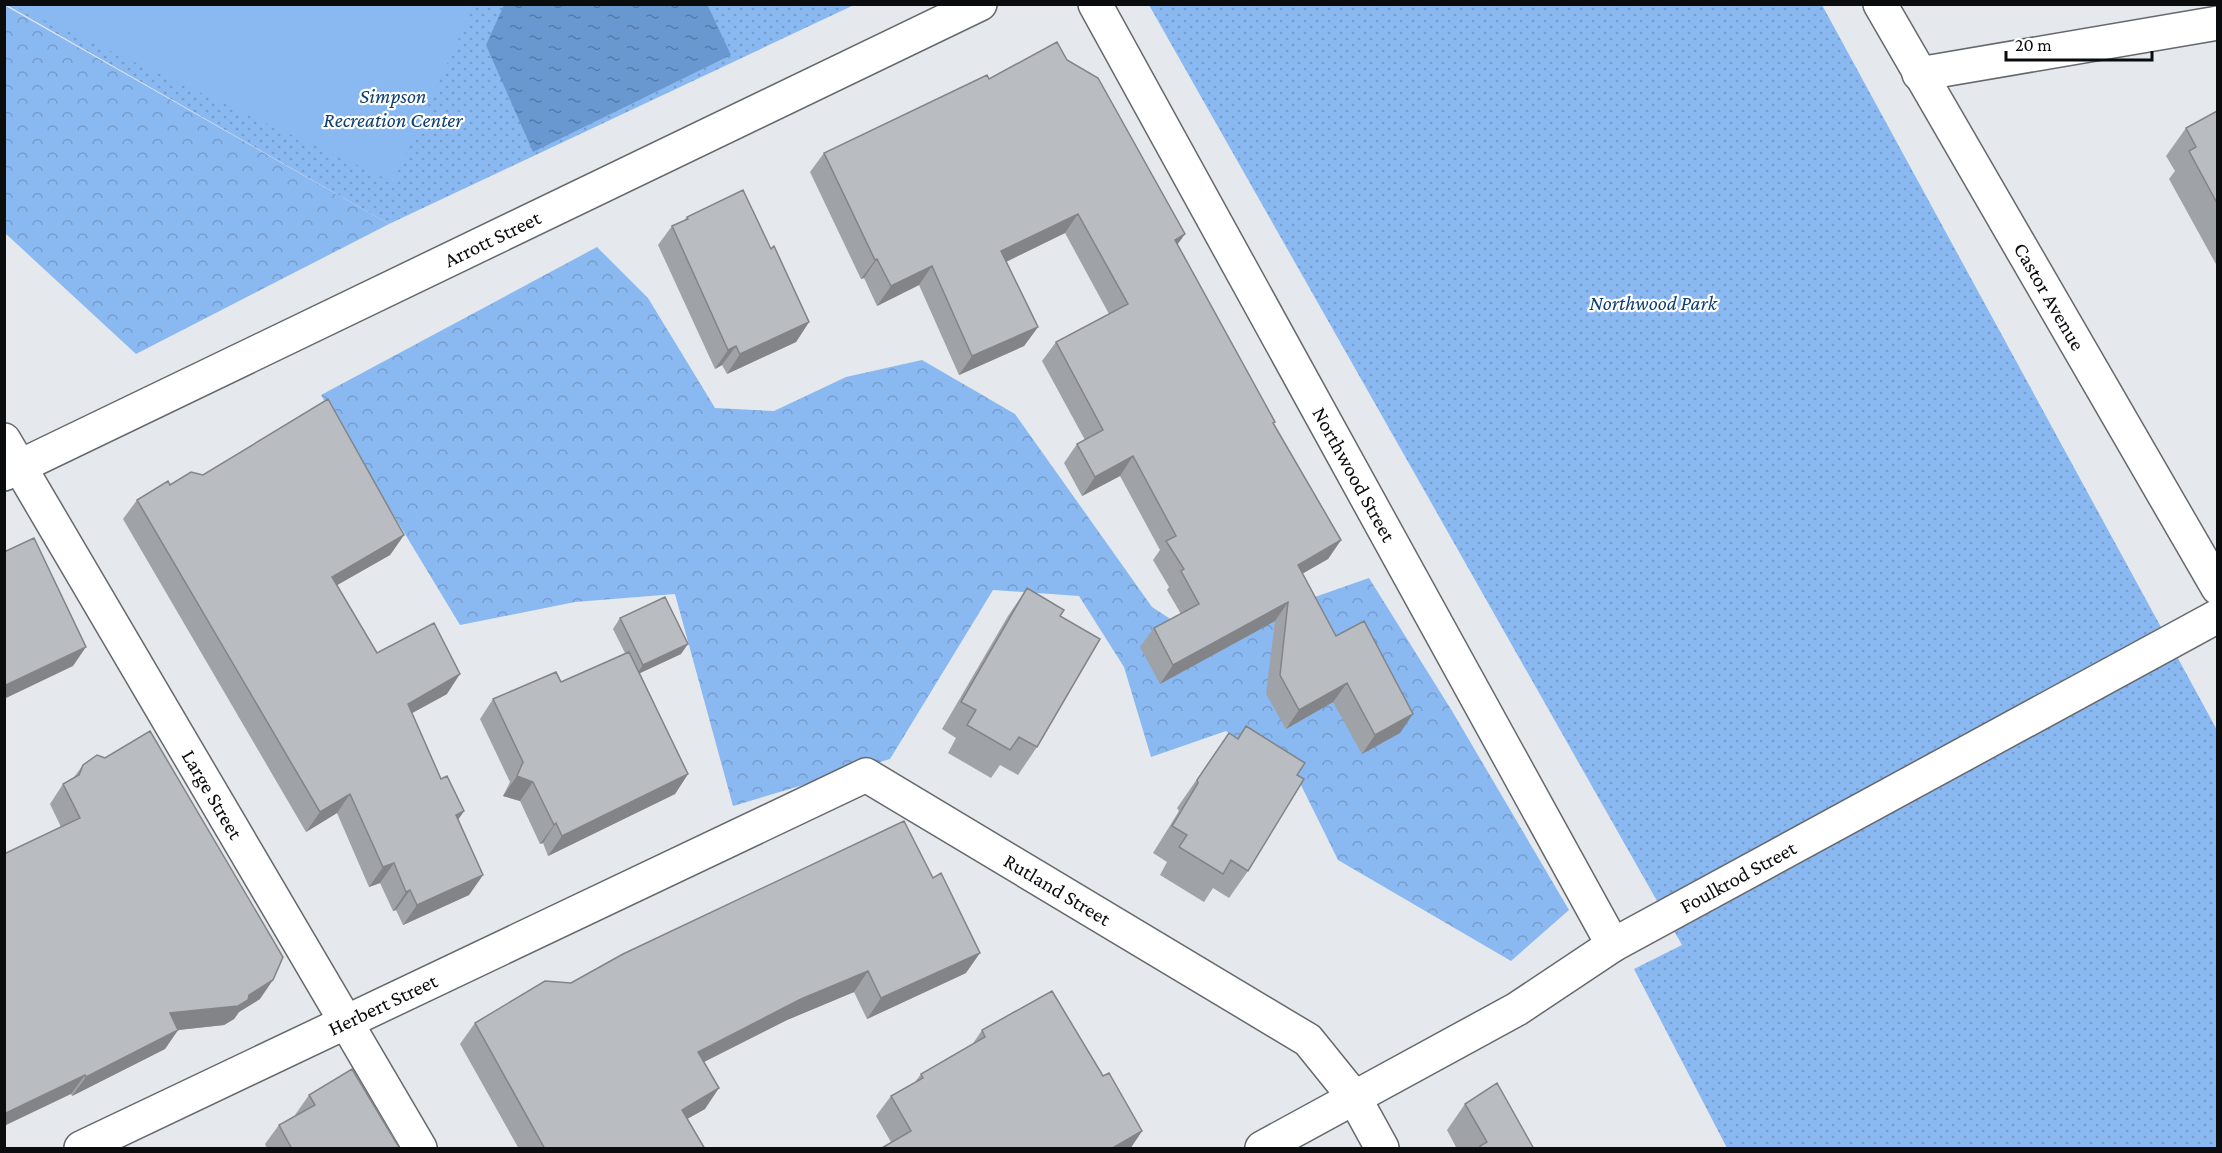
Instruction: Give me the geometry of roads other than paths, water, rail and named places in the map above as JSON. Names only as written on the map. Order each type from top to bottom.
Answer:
[{"type":"street","name":"Arrott Street","points":[[10,460],[980,4]]},
{"type":"street","name":"Northwood Street","points":[[1095,4],[1613,945]]},
{"type":"street","name":"Castor Avenue","points":[[1880,4],[2217,588]]},
{"type":"street","points":[[1919,74],[2217,23]]},
{"type":"street","name":"Large Street","points":[[10,460],[420,1149]]},
{"type":"street","name":"Foulkrod Street","points":[[1262,1149],[1517,1009],[1613,945],[2217,616]]},
{"type":"street","name":"Rutland Street","points":[[685,861],[866,775],[1308,1040],[1354,1098],[1382,1149]]},
{"type":"street","name":"Herbert Street","points":[[81,1149],[345,1021],[685,861]]},
{"type":"water","points":[[707,4],[731,55],[533,152],[486,45],[504,5]]},
{"type":"park label","name":"Simpson Recreation Center","points":[[393,108]]},
{"type":"park label","name":"Northwood Park","points":[[1653,303]]}]
